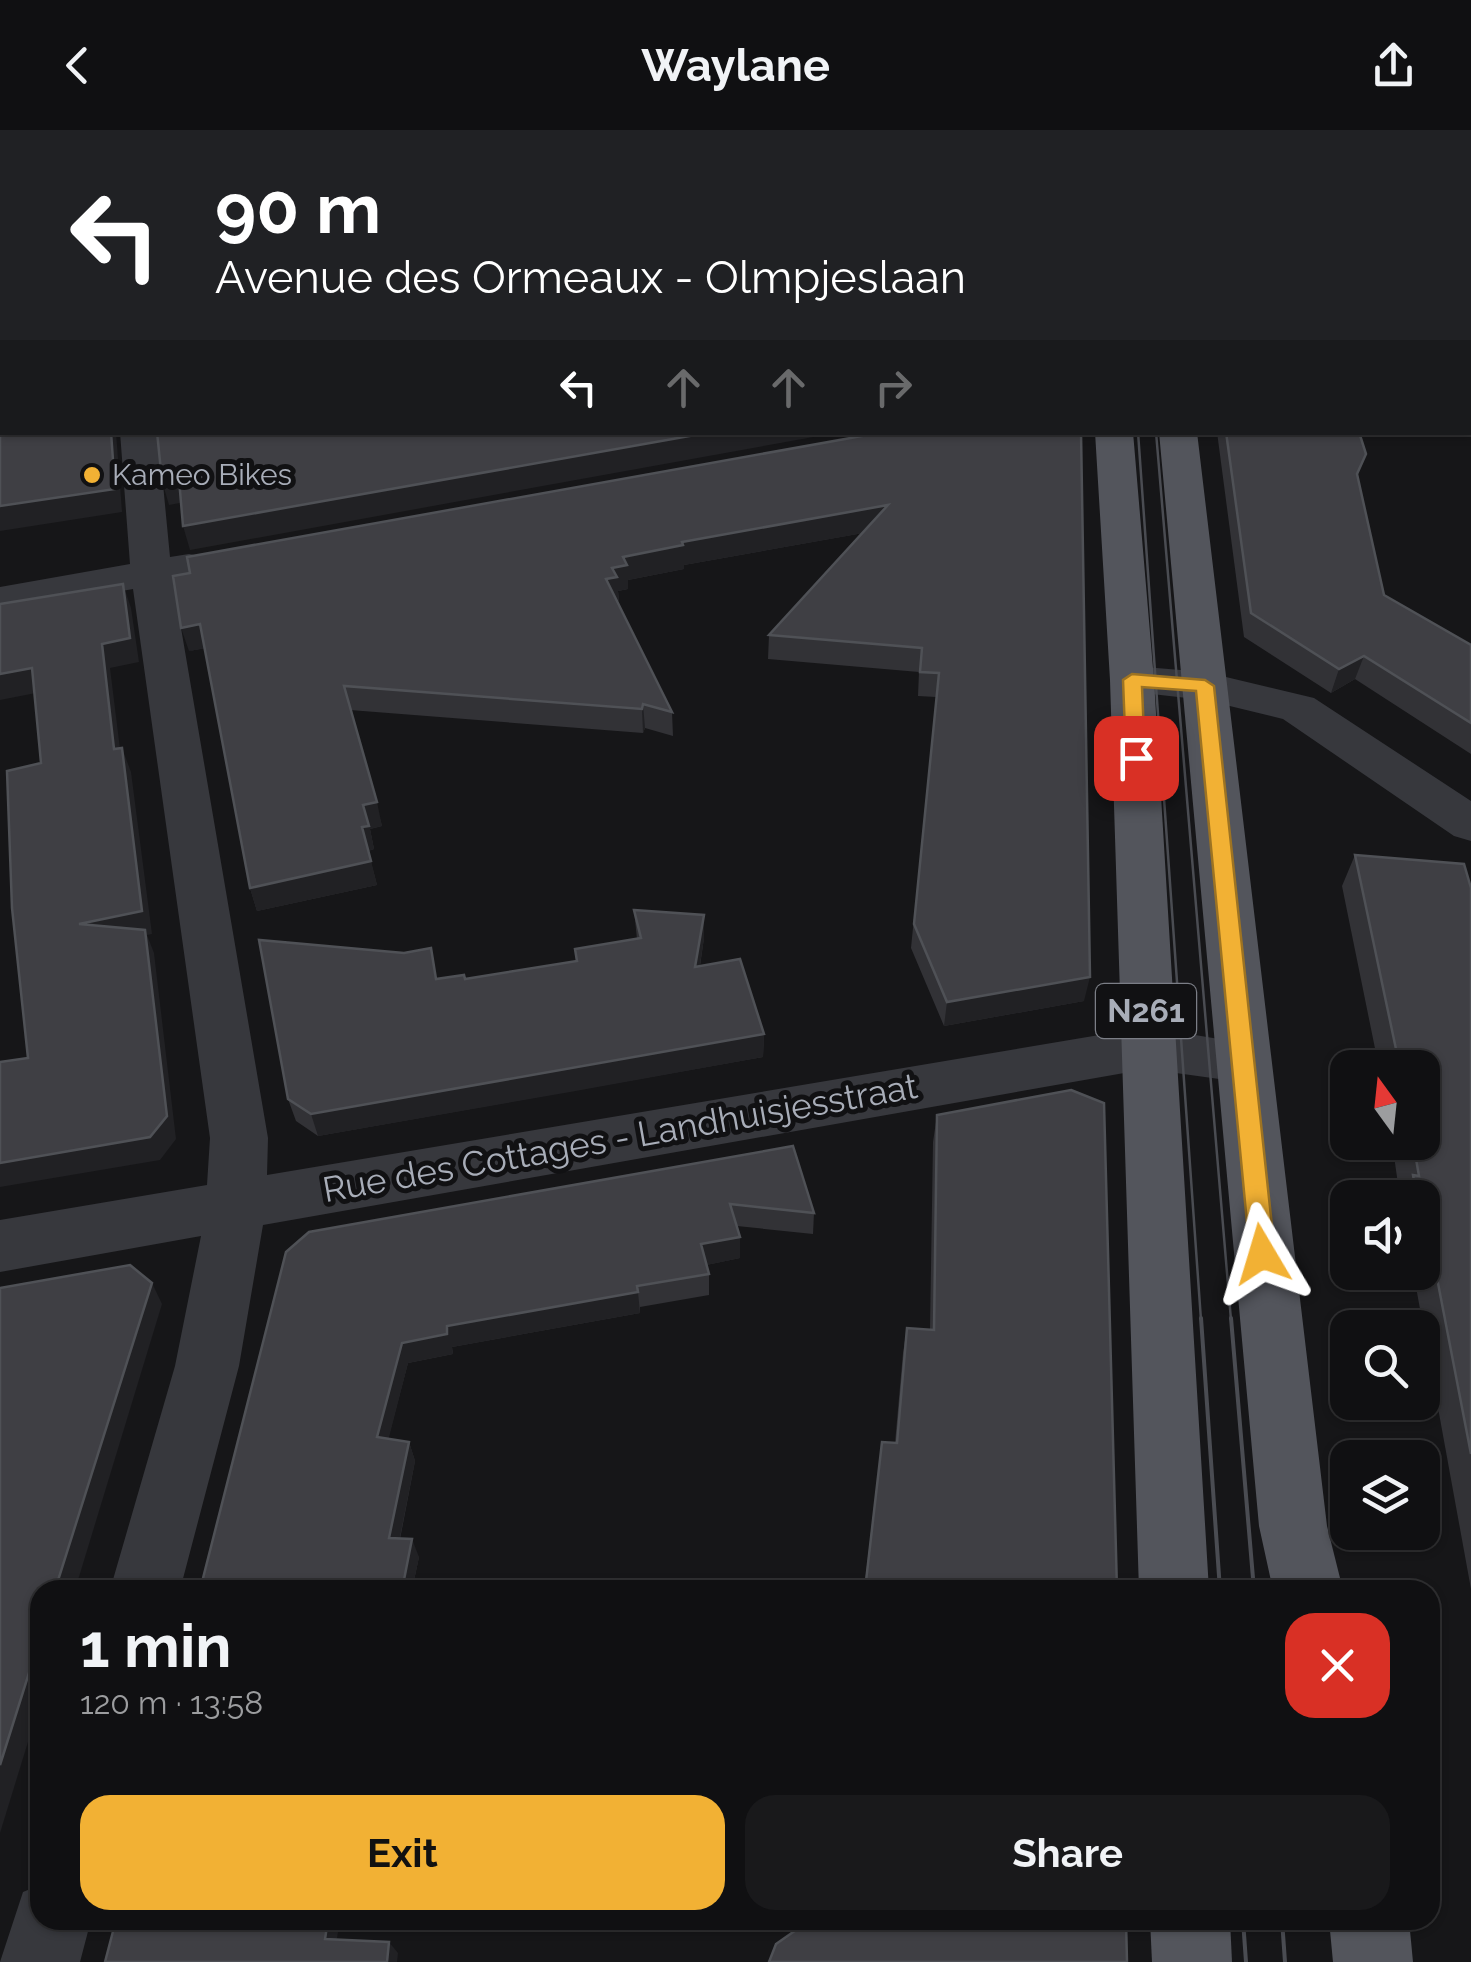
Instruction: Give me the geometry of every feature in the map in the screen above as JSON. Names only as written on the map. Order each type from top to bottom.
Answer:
[{"type":"main road","name":"N261","points":[[1114,435],[1132,680],[1174,1580]]},
{"type":"main road","name":"N261","points":[[1178,435],[1292,1526],[1306,1580]]},
{"type":"main road","points":[[1190,1930],[1192,1962]]},
{"type":"main road","points":[[1369,1930],[1373,1962]]},
{"type":"street","points":[[139,435],[152,572],[239,1138],[238,1203],[227,1270],[148,1580]]},
{"type":"street","points":[[0,600],[226,559]]},
{"type":"street","points":[[1132,680],[1205,686],[1298,708],[1471,824]]},
{"type":"street","name":"Rue des Cottages - Landhuisjesstraat","points":[[0,1246],[1148,1048],[1241,1061]]},
{"type":"street","points":[[40,1962],[49,1930]]},
{"type":"building","points":[[0,435],[111,435],[115,489],[0,506]]},
{"type":"building","points":[[157,435],[695,435],[183,526],[179,479],[162,481]]},
{"type":"building","points":[[867,435],[1081,435],[1090,977],[947,1002],[914,924],[939,673],[920,672],[922,648],[769,635],[888,505],[682,542],[683,545],[623,557],[627,565],[612,568],[617,577],[606,579],[672,712],[643,704],[642,709],[344,686],[377,802],[363,805],[369,826],[362,827],[371,861],[250,888],[200,624],[181,628],[173,576],[190,573],[187,557]]},
{"type":"building","points":[[1226,435],[1360,435],[1366,454],[1357,474],[1384,595],[1471,645],[1471,723],[1364,656],[1339,669],[1251,613]]},
{"type":"building","points":[[123,584],[130,638],[102,644],[114,749],[122,748],[142,911],[79,924],[145,930],[167,1116],[150,1137],[0,1163],[0,1062],[28,1058],[12,908],[7,771],[41,763],[32,668],[0,674],[0,604]]},
{"type":"building","points":[[1355,855],[1464,864],[1471,888],[1471,1454],[1439,1290],[1440,1180],[1414,1180],[1413,1175],[1419,1176],[1416,1160],[1440,1160],[1440,1050],[1396,1050]]},
{"type":"building","points":[[634,910],[704,915],[695,967],[740,959],[764,1034],[311,1114],[288,1099],[259,940],[404,953],[431,948],[436,979],[464,975],[465,979],[577,961],[575,949],[641,938]]},
{"type":"building","points":[[1071,1090],[1104,1103],[1117,1580],[866,1580],[882,1442],[897,1443],[907,1328],[934,1330],[937,1115]]},
{"type":"building","points":[[793,1146],[814,1213],[730,1204],[740,1237],[701,1244],[709,1274],[637,1286],[638,1292],[447,1326],[447,1334],[402,1343],[377,1437],[409,1442],[389,1538],[412,1539],[404,1580],[203,1580],[286,1252],[309,1232]]},
{"type":"building","points":[[130,1265],[152,1283],[58,1580],[30,1580],[30,1670],[0,1765],[0,1288]]},
{"type":"building","points":[[113,1930],[326,1930],[325,1939],[389,1942],[387,1962],[105,1962]]},
{"type":"building","points":[[796,1930],[1126,1930],[1127,1962],[769,1962],[776,1944]]},
{"type":"tram line","points":[[1138,435],[1201,1320]]},
{"type":"tram line","points":[[1156,435],[1231,1320]]},
{"type":"tram line","points":[[1201,1318],[1219,1580]]},
{"type":"tram line","points":[[1231,1318],[1253,1580]]},
{"type":"tram line","points":[[1244,1930],[1246,1962]]},
{"type":"tram line","points":[[1283,1930],[1285,1962]]},
{"type":"place","name":"Kameo Bikes","points":[[92,475]]},
{"type":"route","points":[[1136,758],[1132,680],[1205,686],[1262,1254]]}]
